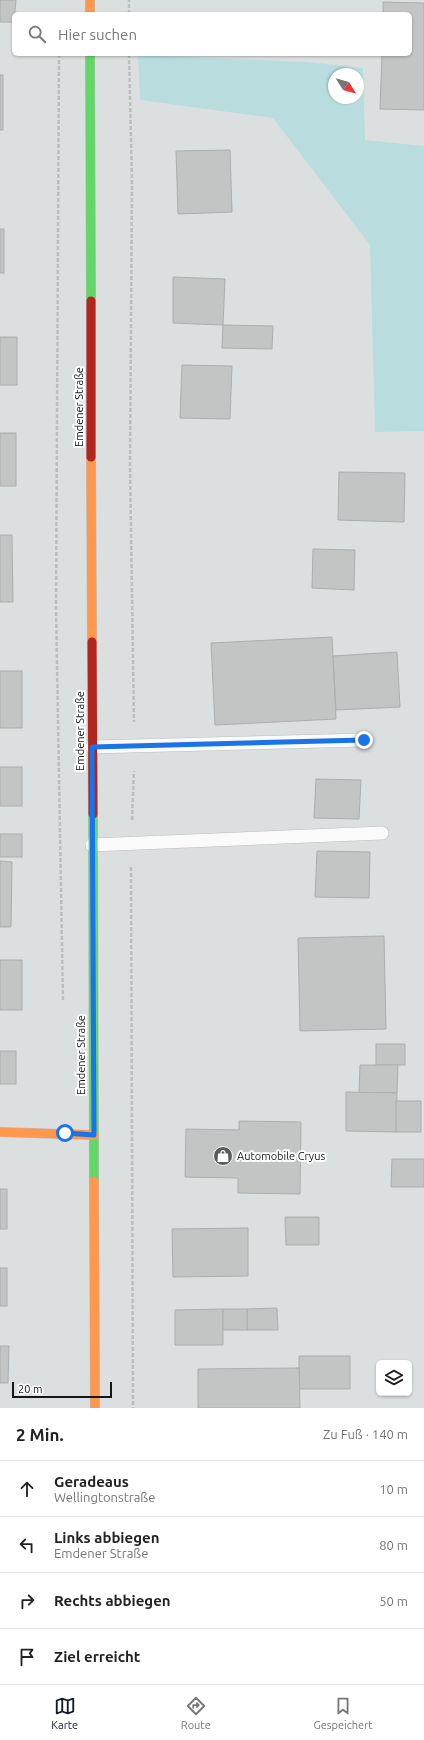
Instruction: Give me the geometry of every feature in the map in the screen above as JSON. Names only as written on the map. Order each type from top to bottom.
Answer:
[{"type":"street","points":[[90,0],[90,12]]},
{"type":"street","name":"Emdener Straße","points":[[90,56],[95,1408]]},
{"type":"street","points":[[0,1132],[94,1135]]},
{"type":"lane","points":[[92,747],[364,740]]},
{"type":"lane","points":[[92,845],[382,832]]},
{"type":"path","points":[[129,0],[129,12]]},
{"type":"path","points":[[59,56],[56,607],[63,1006]]},
{"type":"shaded area","points":[[138,56],[307,62],[363,68],[328,68],[328,104],[364,104],[365,140],[424,146],[424,431],[375,432],[370,245],[273,118],[140,100]]},
{"type":"building","points":[[0,0],[16,0],[15,12],[12,12],[12,22],[0,22]]},
{"type":"building","points":[[383,2],[424,3],[424,110],[380,109],[382,56],[412,56],[412,12],[383,12]]},
{"type":"building","points":[[0,75],[3,75],[3,130],[0,130]]},
{"type":"building","points":[[230,150],[232,212],[178,214],[176,151]]},
{"type":"building","points":[[0,229],[4,229],[4,273],[0,273]]},
{"type":"building","points":[[173,277],[225,279],[223,325],[173,323]]},
{"type":"building","points":[[223,325],[273,326],[272,349],[222,348]]},
{"type":"building","points":[[0,337],[17,337],[17,385],[0,385]]},
{"type":"building","points":[[182,365],[232,366],[230,419],[180,418]]},
{"type":"building","points":[[0,433],[16,433],[16,486],[0,486]]},
{"type":"building","points":[[339,472],[405,473],[404,522],[338,520]]},
{"type":"building","points":[[0,535],[12,535],[13,602],[0,602]]},
{"type":"building","points":[[313,549],[355,550],[354,590],[312,588]]},
{"type":"building","points":[[332,637],[336,719],[215,725],[211,643]]},
{"type":"building","points":[[397,652],[400,707],[336,710],[333,656]]},
{"type":"building","points":[[0,671],[22,671],[22,728],[0,728]]},
{"type":"building","points":[[0,767],[22,767],[22,806],[0,806]]},
{"type":"building","points":[[316,779],[361,780],[359,819],[314,818]]},
{"type":"building","points":[[0,834],[22,834],[22,857],[0,857]]},
{"type":"building","points":[[317,851],[370,852],[369,898],[315,897]]},
{"type":"building","points":[[0,861],[12,862],[11,927],[0,927]]},
{"type":"building","points":[[384,936],[386,1029],[300,1031],[298,938]]},
{"type":"building","points":[[0,960],[22,960],[22,1010],[0,1010]]},
{"type":"building","points":[[376,1044],[405,1044],[405,1065],[376,1065]]},
{"type":"building","points":[[0,1051],[16,1051],[16,1084],[0,1084]]},
{"type":"building","points":[[360,1065],[398,1065],[397,1093],[359,1093]]},
{"type":"building","points":[[346,1092],[397,1093],[396,1132],[346,1131]]},
{"type":"building","points":[[396,1101],[421,1101],[421,1132],[396,1132]]},
{"type":"building","points":[[239,1121],[301,1122],[300,1194],[238,1193],[238,1178],[185,1177],[186,1129],[239,1130]]},
{"type":"building","points":[[392,1159],[424,1159],[424,1187],[391,1187]]},
{"type":"building","points":[[0,1189],[7,1189],[7,1229],[0,1229]]},
{"type":"building","points":[[285,1217],[319,1217],[319,1245],[286,1245]]},
{"type":"building","points":[[248,1228],[248,1276],[173,1277],[172,1229]]},
{"type":"building","points":[[0,1268],[7,1268],[7,1306],[0,1306]]},
{"type":"building","points":[[277,1308],[278,1330],[247,1330],[247,1309]]},
{"type":"building","points":[[223,1309],[223,1345],[175,1345],[175,1310]]},
{"type":"building","points":[[223,1309],[247,1309],[247,1330],[223,1330]]},
{"type":"building","points":[[0,1346],[9,1346],[8,1383],[0,1383]]},
{"type":"building","points":[[299,1356],[350,1356],[350,1389],[299,1389]]},
{"type":"building","points":[[299,1368],[300,1408],[198,1408],[198,1369]]},
{"type":"traffic: fast","points":[[90,56],[91,301]]},
{"type":"traffic: fast","points":[[93,814],[94,1181]]},
{"type":"traffic: slow","points":[[90,0],[90,12]]},
{"type":"traffic: slow","points":[[91,457],[92,642]]},
{"type":"traffic: slow","points":[[0,1132],[94,1135]]},
{"type":"traffic: slow","points":[[94,1181],[95,1408]]},
{"type":"traffic: jam","points":[[91,301],[91,457]]},
{"type":"traffic: jam","points":[[92,642],[93,814]]},
{"type":"place","name":"Automobile Cryus","points":[[223,1156]]},
{"type":"route","points":[[65,1133],[94,1135],[92,747],[364,740]]}]
